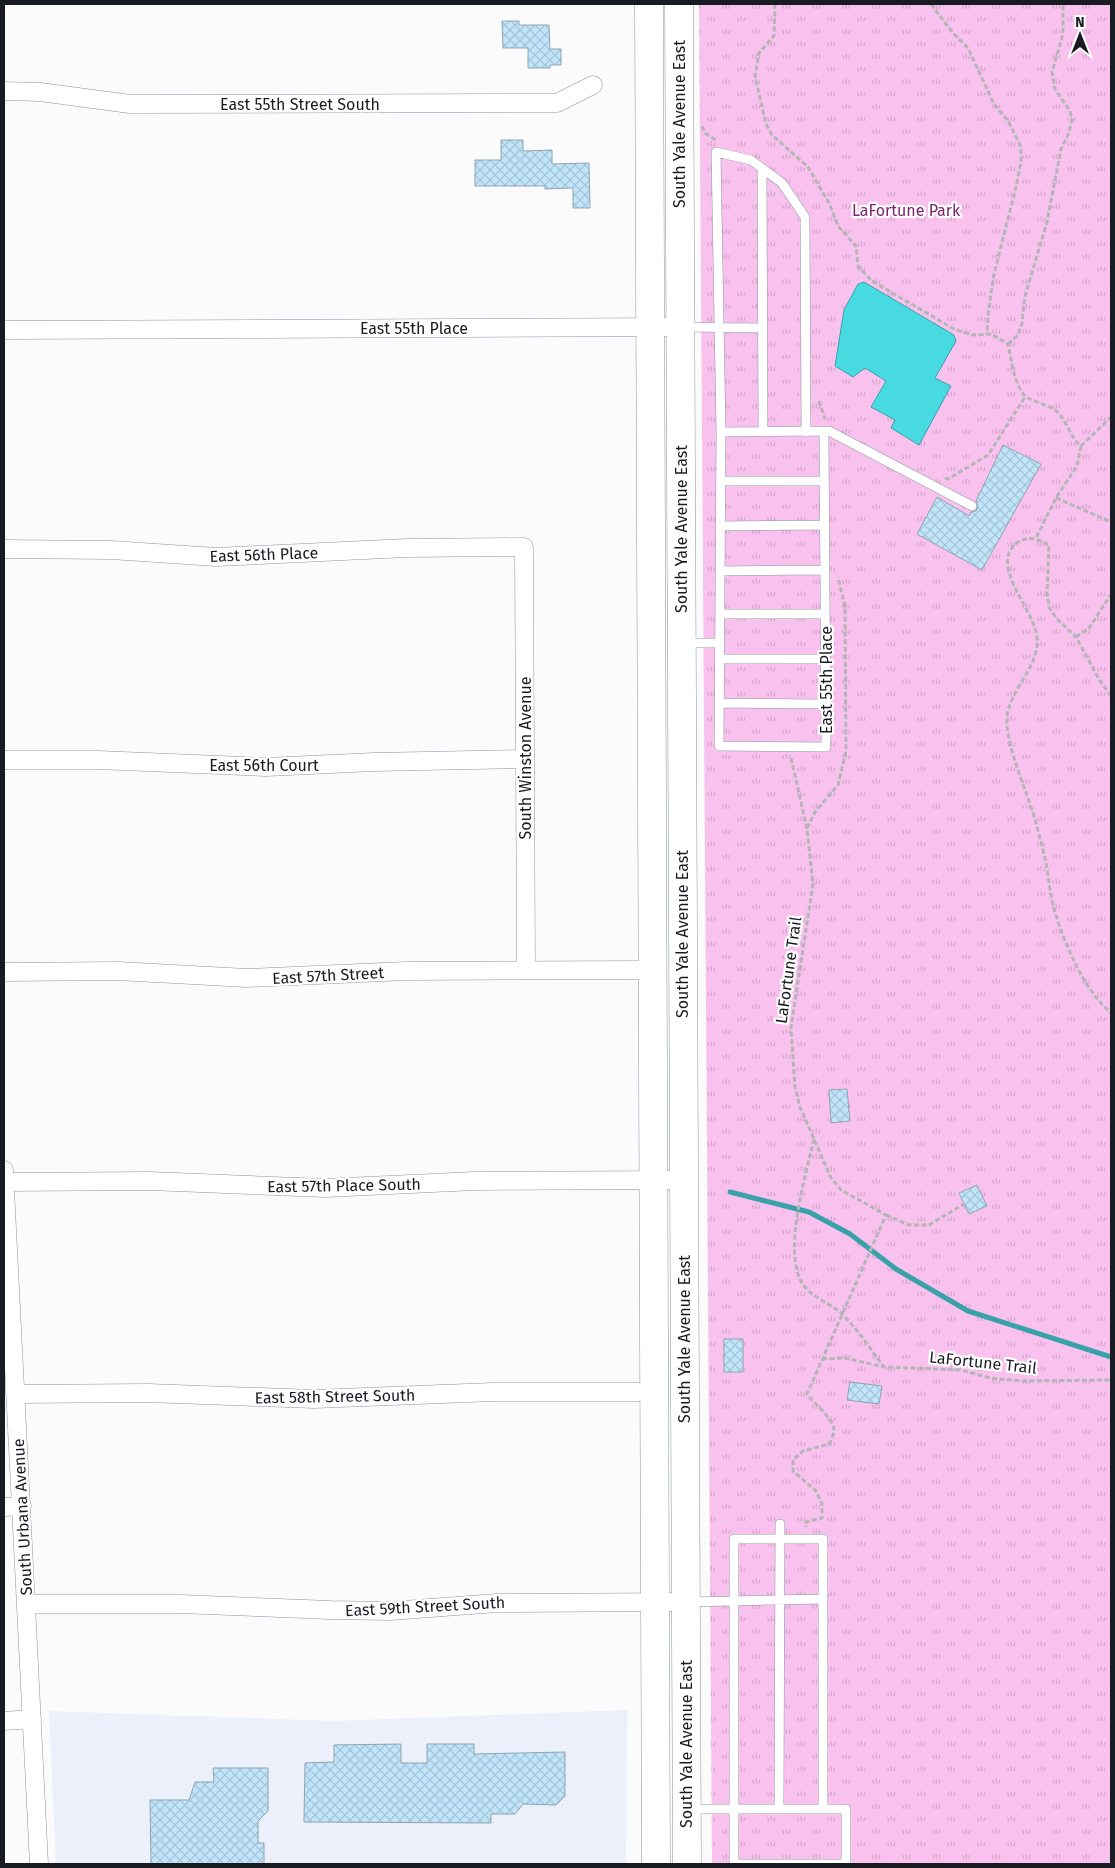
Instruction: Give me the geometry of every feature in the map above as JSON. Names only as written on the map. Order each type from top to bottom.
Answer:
[{"type":"main road","name":"South Yale Avenue East","points":[[649,4],[656,1864]]},
{"type":"main road","name":"South Yale Avenue East","points":[[679,4],[687,1864]]},
{"type":"street","name":"East 55th Street South","points":[[4,91],[40,92],[130,104],[558,104],[593,85]]},
{"type":"street","name":"East 55th Place","points":[[4,330],[680,327]]},
{"type":"street","name":"East 56th Place","points":[[4,549],[111,550],[216,557],[406,548],[524,547]]},
{"type":"street","name":"South Winston Avenue","points":[[524,547],[526,970]]},
{"type":"street","name":"East 56th Court","points":[[4,760],[98,760],[266,768],[374,762],[525,759]]},
{"type":"street","name":"East 57th Street","points":[[4,972],[118,971],[247,978],[406,971],[652,970]]},
{"type":"street","name":"East 57th Place South","points":[[4,1176],[326,1188],[475,1182],[683,1180]]},
{"type":"street","name":"South Urbana Avenue","points":[[4,1176],[6,1291],[22,1506],[39,1864]]},
{"type":"street","name":"East 58th Street South","points":[[15,1394],[148,1393],[314,1399],[493,1392],[654,1392]]},
{"type":"street","points":[[4,1507],[22,1506]]},
{"type":"street","name":"East 59th Street South","points":[[27,1604],[180,1604],[390,1611],[497,1603],[686,1602]]},
{"type":"street","points":[[4,1721],[32,1720]]},
{"type":"lane","points":[[763,328],[720,327],[716,152],[750,160],[762,168],[782,183],[804,217],[806,432]]},
{"type":"lane","points":[[762,168],[764,432]]},
{"type":"lane","name":"East 55th Place","points":[[680,327],[720,327],[719,746],[826,747],[824,432]]},
{"type":"lane","points":[[721,432],[829,431],[972,506]]},
{"type":"lane","points":[[721,481],[824,481]]},
{"type":"lane","points":[[720,526],[824,525]]},
{"type":"lane","points":[[720,571],[825,570]]},
{"type":"lane","points":[[720,614],[825,614]]},
{"type":"lane","points":[[681,642],[720,643]]},
{"type":"lane","points":[[720,659],[826,659]]},
{"type":"lane","points":[[720,703],[826,704]]},
{"type":"lane","points":[[779,1810],[780,1524]]},
{"type":"lane","points":[[686,1810],[734,1810],[779,1810],[823,1810],[846,1810],[846,1864],[734,1864],[734,1810],[734,1600],[734,1539],[823,1539],[823,1810]]},
{"type":"lane","name":"East 59th Street South","points":[[686,1602],[823,1600]]},
{"type":"path","points":[[775,4],[774,36],[759,53],[755,76],[766,124],[772,135],[808,167],[830,205],[838,226],[856,246],[858,266],[872,281],[954,329],[972,336],[991,334],[1008,344],[1015,377],[1025,397],[1056,411],[1071,431],[1074,441],[1081,446]]},
{"type":"path","points":[[931,4],[952,32],[968,48],[994,104],[1008,121],[1021,147],[1021,162],[1016,187],[994,274],[988,309],[987,334]]},
{"type":"path","points":[[1008,344],[1018,335],[1022,323],[1025,296],[1047,222],[1062,149],[1072,120],[1070,111],[1055,89],[1052,72],[1063,34],[1062,4]]},
{"type":"path","points":[[912,474],[948,478],[988,455],[1025,397]]},
{"type":"path","points":[[1036,538],[1056,498],[1077,466],[1081,446],[1111,417]]},
{"type":"path","points":[[1056,498],[1111,522]]},
{"type":"path","points":[[1111,696],[1100,681],[1076,637],[1056,618],[1049,607],[1049,545],[1036,538],[1022,540],[1013,546],[1006,562],[1009,576],[1030,615],[1037,637],[1036,654],[1009,703],[1008,734],[1035,819],[1054,910],[1060,927],[1084,979],[1102,1006],[1111,1013]]},
{"type":"path","points":[[1076,637],[1090,627],[1111,594]]},
{"type":"path","name":"LaFortune Trail","points":[[790,752],[807,829],[813,884],[791,1026],[795,1088],[800,1107],[831,1178],[841,1190],[886,1215],[909,1225],[929,1225],[964,1204]]},
{"type":"path","points":[[814,1139],[796,1226],[793,1247],[795,1268],[804,1286],[827,1305],[843,1314],[884,1367]]},
{"type":"path","points":[[805,1539],[806,1522],[822,1518],[822,1504],[816,1491],[793,1471],[793,1460],[803,1451],[829,1444],[834,1431],[830,1419],[807,1394],[886,1215]]},
{"type":"path","name":"LaFortune Trail","points":[[822,1359],[845,1358],[884,1367],[961,1370],[990,1378],[1021,1381],[1111,1380]]},
{"type":"shaded area","points":[[627,1710],[626,1864],[56,1864],[49,1711],[333,1721]]},
{"type":"green space","name":"LaFortune Park","points":[[699,4],[1111,4],[1111,1864],[712,1864]]},
{"type":"water","points":[[864,282],[954,335],[956,341],[935,378],[951,386],[919,445],[891,428],[895,420],[871,407],[886,381],[865,368],[853,377],[835,366],[844,310],[858,284]]},
{"type":"building","points":[[502,21],[519,21],[519,25],[549,25],[550,49],[561,49],[561,65],[550,65],[550,68],[528,68],[528,48],[503,48]]},
{"type":"building","points":[[501,140],[523,140],[523,151],[552,150],[552,164],[589,163],[590,208],[573,208],[573,188],[545,189],[545,186],[475,186],[475,160],[501,160]]},
{"type":"building","points":[[1003,445],[1041,464],[982,570],[917,534],[937,497],[969,516],[971,512],[976,511],[978,506],[976,501]]},
{"type":"building","points":[[847,1089],[850,1121],[831,1123],[829,1090]]},
{"type":"building","points":[[977,1185],[987,1206],[969,1214],[959,1193]]},
{"type":"building","points":[[724,1339],[743,1339],[743,1372],[724,1372]]},
{"type":"building","points":[[850,1382],[882,1386],[879,1404],[847,1400]]},
{"type":"building","points":[[401,1744],[401,1763],[427,1763],[427,1744],[474,1744],[474,1754],[565,1752],[565,1796],[556,1805],[523,1804],[515,1814],[491,1814],[491,1823],[304,1822],[305,1763],[334,1762],[334,1745]]},
{"type":"building","points":[[213,1768],[268,1768],[268,1811],[258,1821],[258,1843],[264,1843],[264,1864],[151,1864],[150,1800],[189,1800],[195,1782],[214,1782]]},
{"type":"waterway","points":[[730,1192],[809,1212],[850,1234],[896,1269],[968,1311],[1111,1357]]}]
